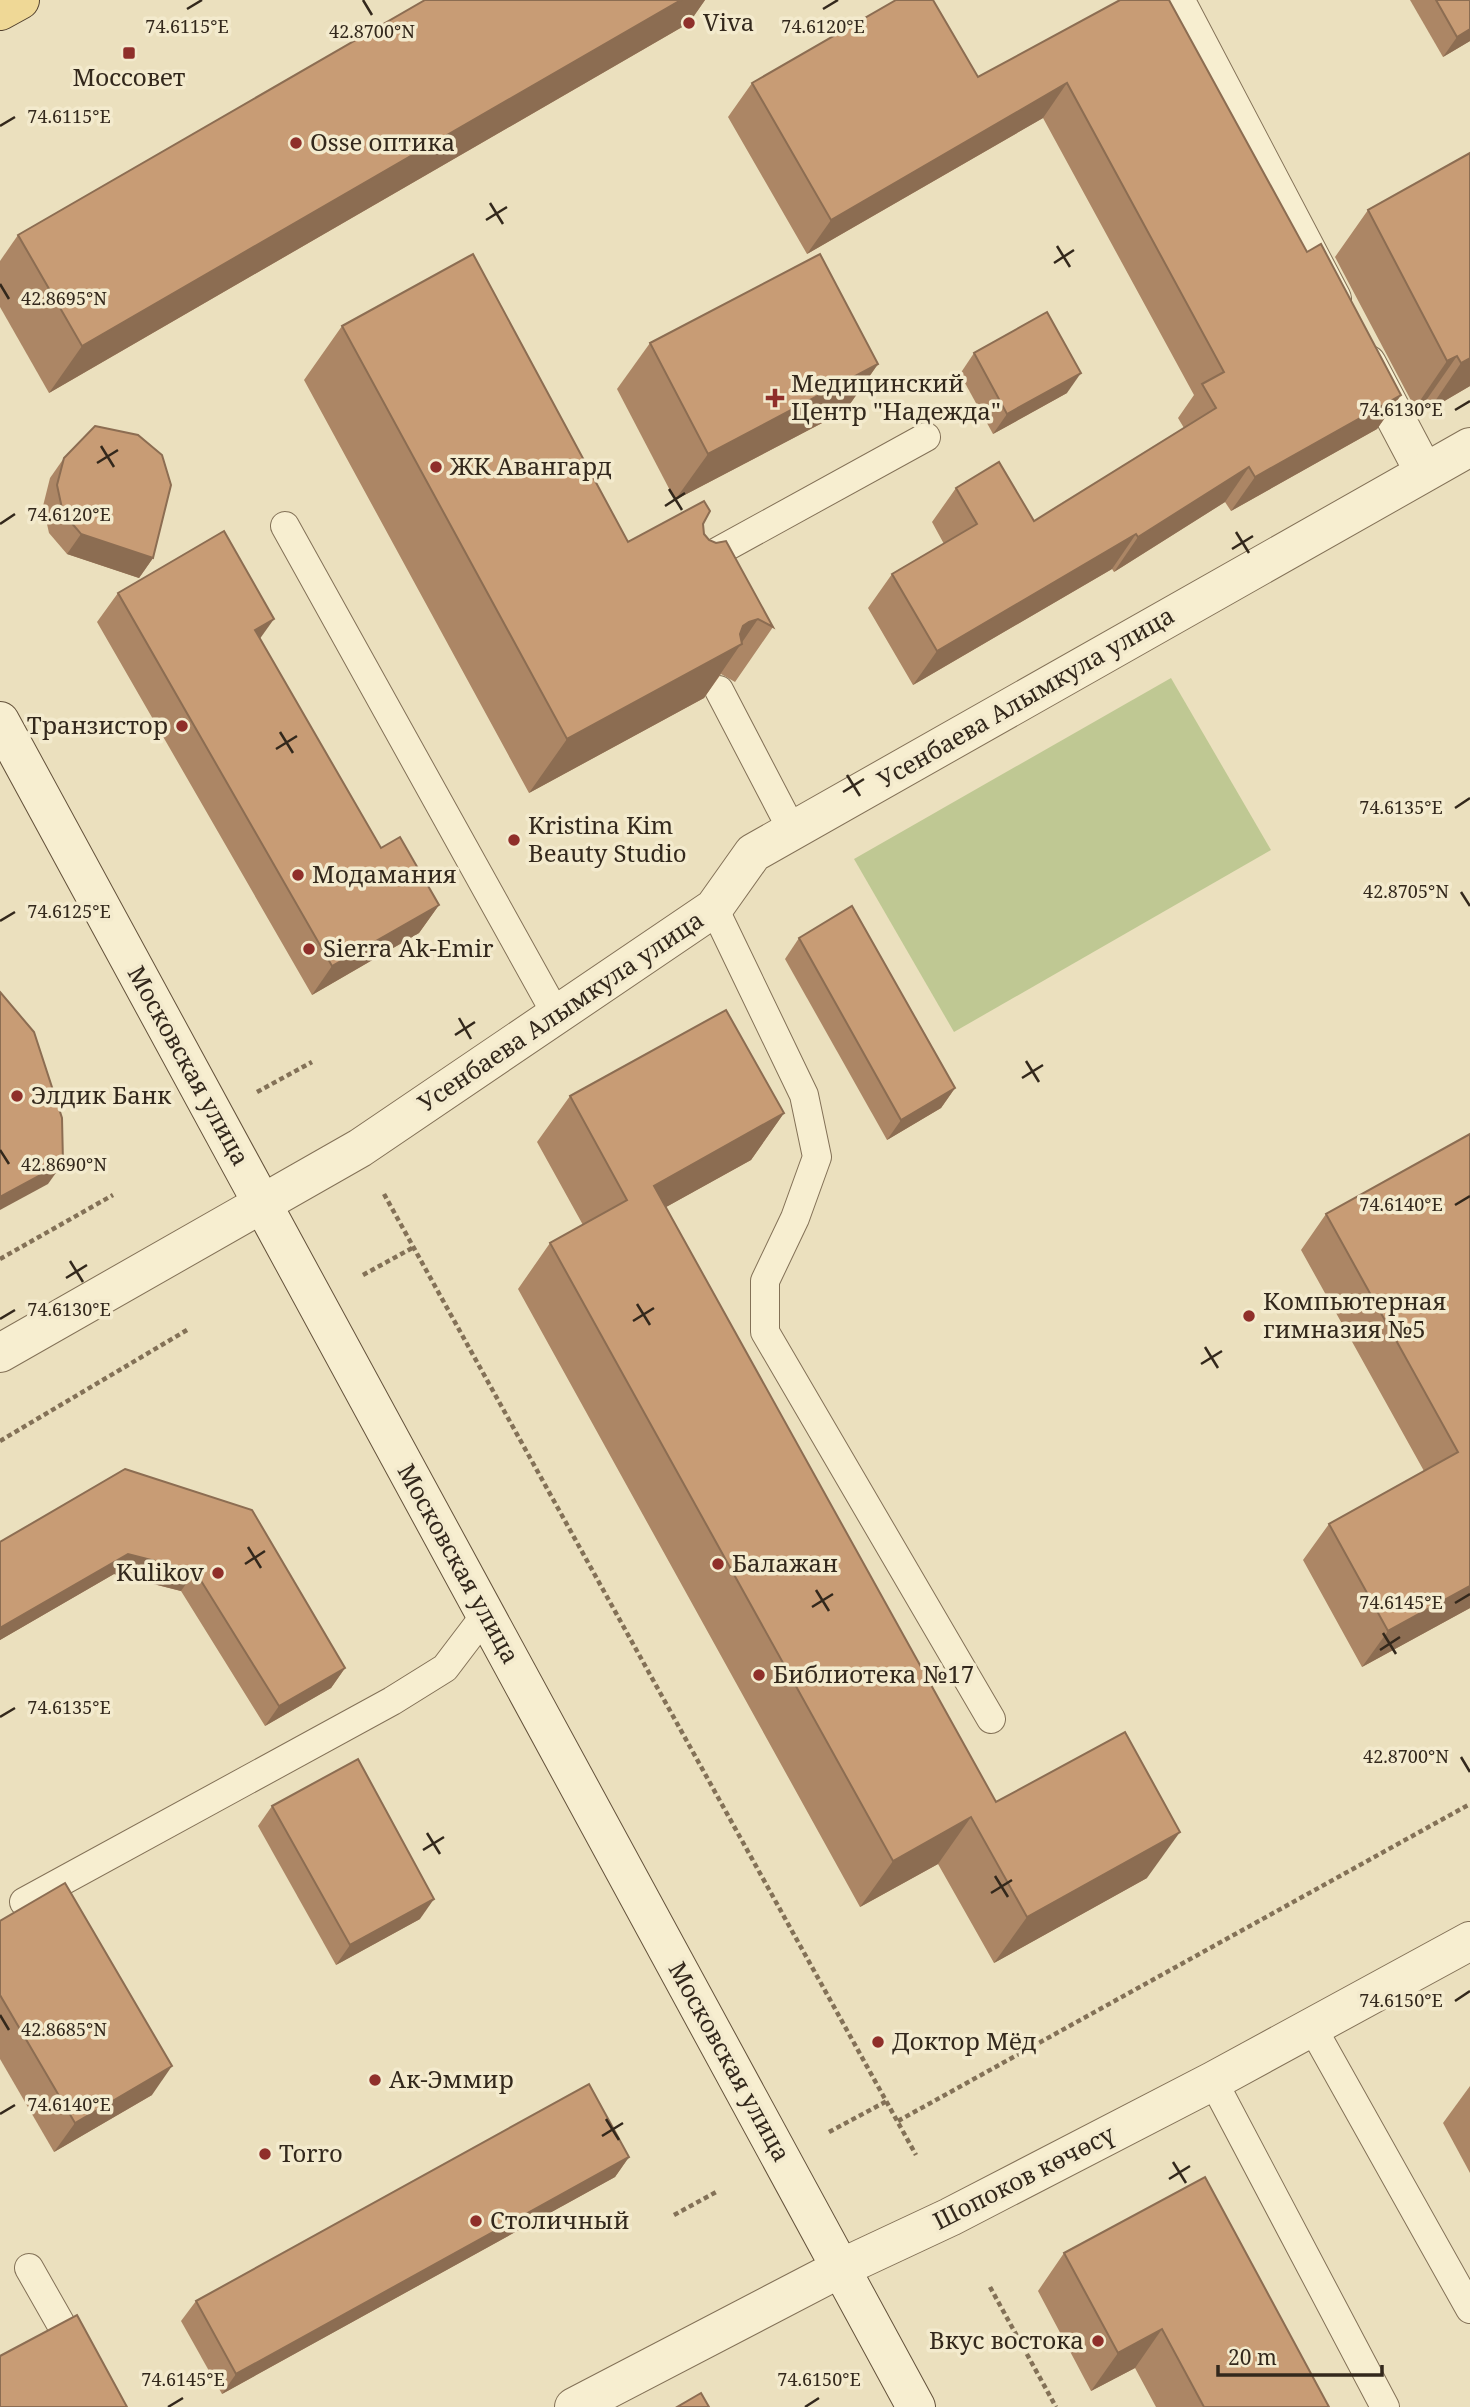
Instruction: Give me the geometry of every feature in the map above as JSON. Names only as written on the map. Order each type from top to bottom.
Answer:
[{"type":"main road","points":[[0,12],[20,0]]},
{"type":"street","points":[[1175,0],[1424,472]]},
{"type":"street","name":"Усенбаева Алымкула улица","points":[[0,1353],[360,1148],[714,908],[753,853],[1470,447]]},
{"type":"street","name":"Московская улица","points":[[0,721],[916,2407]]},
{"type":"street","name":"Шопоков көчөсү","points":[[574,2407],[841,2268],[950,2217],[1213,2081],[1470,1941]]},
{"type":"lane","points":[[681,581],[693,566],[926,438]]},
{"type":"lane","points":[[285,526],[556,1014]]},
{"type":"lane","points":[[719,690],[792,831]]},
{"type":"lane","points":[[714,908],[804,1095],[817,1157],[795,1218],[765,1281],[765,1332],[991,1718]]},
{"type":"lane","points":[[24,1902],[403,1695],[445,1668],[486,1614]]},
{"type":"lane","points":[[1312,2027],[1470,2309]]},
{"type":"lane","points":[[1213,2081],[1385,2407]]},
{"type":"lane","points":[[29,2268],[108,2407]]},
{"type":"path","points":[[250,1096],[312,1062]]},
{"type":"path","points":[[384,1194],[916,2155]]},
{"type":"path","points":[[0,1259],[113,1195]]},
{"type":"path","points":[[363,1275],[414,1247]]},
{"type":"path","points":[[0,1441],[187,1330]]},
{"type":"path","points":[[898,2121],[1470,1804]]},
{"type":"path","points":[[829,2132],[887,2101]]},
{"type":"path","points":[[674,2215],[718,2192]]},
{"type":"path","points":[[989,2287],[1056,2407]]},
{"type":"green space","points":[[1171,678],[1271,850],[954,1032],[854,859]]},
{"type":"building","points":[[425,0],[681,0],[82,346],[18,235]]},
{"type":"building","points":[[896,0],[933,0],[978,77],[1120,0],[1169,0],[1307,252],[1321,244],[1401,395],[1255,477],[1249,467],[1138,537],[1136,534],[937,651],[892,574],[977,524],[956,488],[999,462],[1034,521],[1216,408],[1202,384],[1224,372],[1067,83],[831,220],[752,83]]},
{"type":"building","points":[[1436,0],[1470,0],[1470,29],[1457,37]]},
{"type":"building","points":[[1470,153],[1470,358],[1461,363],[1457,356],[1447,361],[1368,210]]},
{"type":"building","points":[[473,254],[628,542],[704,501],[710,511],[703,524],[704,534],[716,543],[726,541],[773,627],[758,619],[749,622],[743,626],[740,634],[742,644],[567,739],[342,326]]},
{"type":"building","points":[[820,254],[878,364],[708,454],[650,343]]},
{"type":"building","points":[[1047,312],[1081,373],[1007,414],[974,353]]},
{"type":"building","points":[[95,426],[138,435],[162,455],[171,485],[153,558],[81,534],[63,513],[57,485],[64,458]]},
{"type":"building","points":[[224,531],[274,619],[255,630],[381,848],[400,837],[439,905],[332,966],[118,593]]},
{"type":"building","points":[[852,906],[955,1088],[901,1120],[799,938]]},
{"type":"building","name":"Элдик Банк","points":[[0,992],[34,1032],[62,1118],[63,1163],[0,1197]]},
{"type":"building","points":[[726,1010],[784,1113],[654,1186],[996,1802],[1125,1732],[1180,1832],[1027,1917],[971,1817],[893,1861],[550,1243],[627,1200],[570,1096]]},
{"type":"building","points":[[1470,1134],[1470,1586],[1388,1631],[1329,1524],[1458,1452],[1326,1214]]},
{"type":"building","points":[[125,1469],[252,1510],[345,1668],[279,1706],[195,1571],[128,1554],[0,1628],[0,1542]]},
{"type":"building","points":[[358,1759],[434,1899],[350,1945],[272,1806]]},
{"type":"building","points":[[65,1883],[172,2066],[75,2123],[0,1995],[0,1921]]},
{"type":"building","points":[[589,2084],[629,2157],[236,2374],[196,2301]]},
{"type":"building","points":[[1205,2177],[1329,2407],[1204,2407],[1162,2329],[1118,2353],[1064,2253]]},
{"type":"building","points":[[77,2315],[127,2407],[0,2407],[0,2356]]},
{"type":"building","points":[[701,2393],[709,2407],[677,2407]]},
{"type":"place","name":"Viva","points":[[689,23]]},
{"type":"place","name":"Моссовет","points":[[129,53]]},
{"type":"place","name":"Osse оптика","points":[[296,143]]},
{"type":"place","name":"Медицинский Центр \"Надежда\"","points":[[775,398]]},
{"type":"place","name":"ЖК Авангард","points":[[436,467]]},
{"type":"place","name":"Транзистор","points":[[182,726]]},
{"type":"place","name":"Kristina Kim Beauty Studio","points":[[514,840]]},
{"type":"place","name":"Модамания","points":[[298,875]]},
{"type":"place","name":"Sierra Ak-Emir","points":[[309,949]]},
{"type":"place","name":"Элдик Банк","points":[[17,1096]]},
{"type":"place","name":"Компьютерная гимназия №5","points":[[1249,1316]]},
{"type":"place","name":"Балажан","points":[[718,1564]]},
{"type":"place","name":"Kulikov","points":[[218,1573]]},
{"type":"place","name":"Библиотека №17","points":[[759,1675]]},
{"type":"place","name":"Доктор Мёд","points":[[878,2042]]},
{"type":"place","name":"Ак-Эммир","points":[[375,2080]]},
{"type":"place","name":"Torro","points":[[265,2154]]},
{"type":"place","name":"Столичный","points":[[476,2221]]},
{"type":"place","name":"Вкус востока","points":[[1098,2341]]}]
